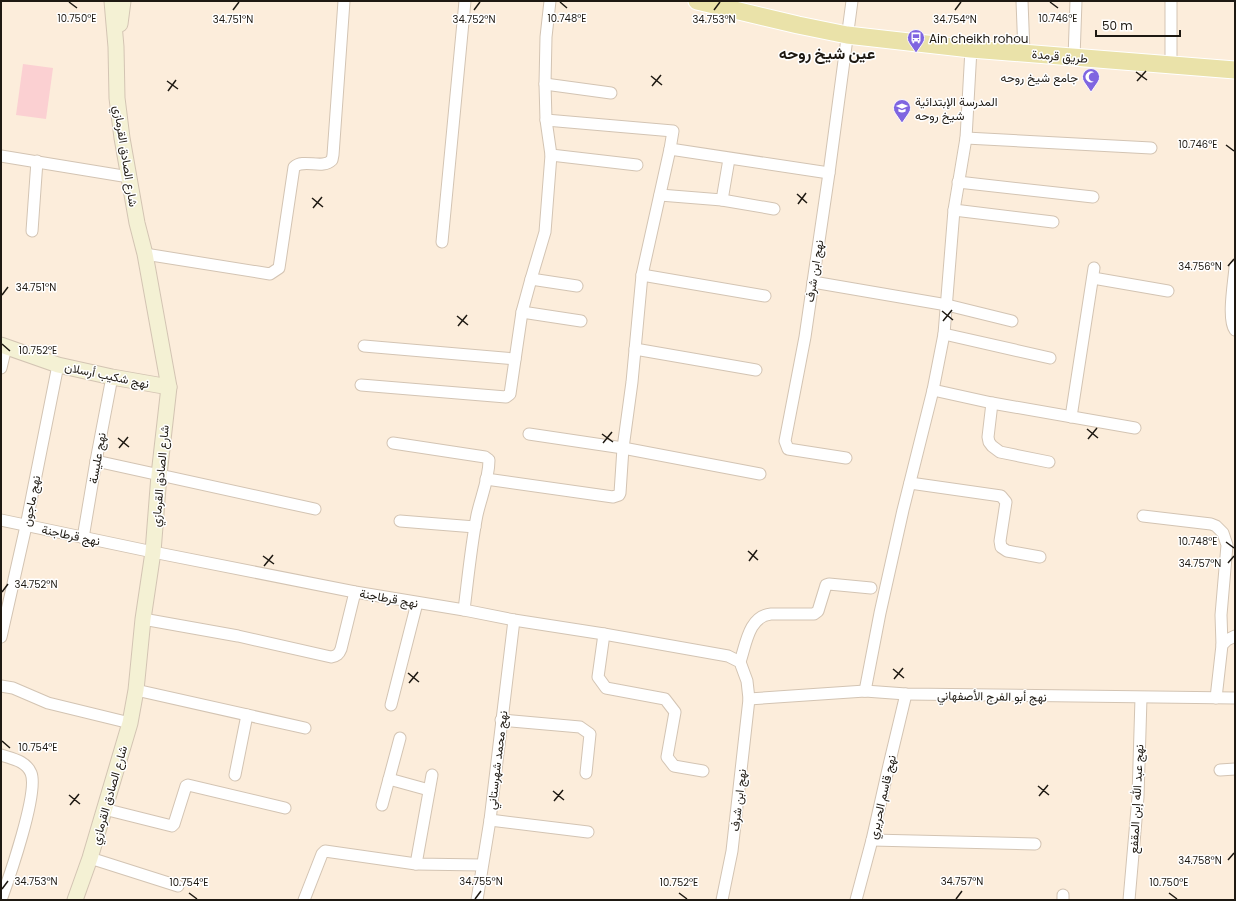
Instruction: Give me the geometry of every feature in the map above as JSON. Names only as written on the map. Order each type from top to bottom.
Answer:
[{"type":"main road","name":"شارع الصادق القرمازي","points":[[75,900],[90,858],[130,723],[136,690],[143,619],[153,552],[168,387],[145,254],[137,223],[122,138],[117,98],[116,47],[112,1]]},
{"type":"main road","name":"شارع الصادق القرمازي","points":[[116,47],[123,1]]},
{"type":"main road","name":"طريق قرمدة","points":[[697,1],[798,25],[847,34],[971,49],[1235,70]]},
{"type":"main road","name":"نهج شكيب أرسلان","points":[[3,346],[58,365],[168,387]]},
{"type":"street","points":[[145,254],[270,274],[279,268],[294,167],[299,164],[326,164],[332,160],[344,1]]},
{"type":"street","points":[[442,242],[465,1]]},
{"type":"street","points":[[361,385],[506,397],[510,394],[522,312],[545,232],[551,155],[546,120],[545,84],[546,37],[550,1]]},
{"type":"street","name":"نهج ابن شرف","points":[[846,458],[788,448],[785,441],[813,282],[852,1]]},
{"type":"street","points":[[1022,1],[1024,53]]},
{"type":"street","points":[[1074,58],[1076,1]]},
{"type":"street","points":[[1171,1],[1171,66]]},
{"type":"street","points":[[865,691],[880,613],[933,390],[944,334],[954,210],[966,138],[971,49]]},
{"type":"street","points":[[545,84],[611,93]]},
{"type":"street","points":[[486,479],[616,496],[620,494],[623,448],[632,382],[642,275],[673,132],[546,120]]},
{"type":"street","points":[[966,138],[1152,148]]},
{"type":"street","points":[[670,149],[829,173]]},
{"type":"street","points":[[551,155],[637,165]]},
{"type":"street","points":[[1,156],[129,177]]},
{"type":"street","points":[[722,200],[729,159]]},
{"type":"street","points":[[32,231],[37,161]]},
{"type":"street","points":[[958,182],[1093,197]]},
{"type":"street","points":[[660,195],[722,200],[774,209]]},
{"type":"street","points":[[954,210],[1053,222]]},
{"type":"street","points":[[1235,267],[1231,317],[1233,328],[1235,330]]},
{"type":"street","points":[[1071,417],[1094,273],[1168,291]]},
{"type":"street","points":[[642,275],[765,296]]},
{"type":"street","points":[[531,278],[577,286]]},
{"type":"street","points":[[813,282],[947,305],[1012,320]]},
{"type":"street","points":[[522,312],[580,321]]},
{"type":"street","points":[[944,334],[1050,358]]},
{"type":"street","points":[[1,368],[3,346]]},
{"type":"street","points":[[364,346],[515,359]]},
{"type":"street","points":[[635,349],[756,370]]},
{"type":"street","name":"نهج ماجون","points":[[1,638],[26,526],[58,365]]},
{"type":"street","name":"نهج عليسة","points":[[83,538],[112,377]]},
{"type":"street","points":[[933,390],[992,403],[1135,428]]},
{"type":"street","points":[[992,403],[988,436],[989,442],[992,446],[1000,452],[1048,462]]},
{"type":"street","points":[[529,434],[623,448],[760,474]]},
{"type":"street","points":[[393,442],[485,457],[488,459],[489,462],[486,479],[475,527],[464,610]]},
{"type":"street","points":[[96,461],[315,509]]},
{"type":"street","points":[[910,483],[1002,496],[1006,502],[1000,541],[1001,547],[1007,551],[1040,557]]},
{"type":"street","points":[[1143,516],[1211,524],[1216,526],[1223,533],[1227,545],[1221,615],[1222,645],[1216,698]]},
{"type":"street","name":"نهج قرطاجنة","points":[[1,520],[83,538],[355,592],[728,656],[740,662]]},
{"type":"street","points":[[400,521],[475,527]]},
{"type":"street","points":[[749,699],[747,680],[740,662],[750,631],[758,618],[766,614],[814,614],[818,611],[826,585],[829,584],[872,588]]},
{"type":"street","points":[[143,619],[238,636],[331,657],[340,653],[355,592]]},
{"type":"street","points":[[391,705],[417,603]]},
{"type":"street","name":"نهج محمد شهرستاني","points":[[477,900],[490,820],[514,620]]},
{"type":"street","points":[[604,634],[598,677],[606,688],[666,699],[674,712],[667,757],[674,766],[703,771]]},
{"type":"street","points":[[1222,645],[1226,640],[1235,636]]},
{"type":"street","points":[[1,686],[13,688],[48,703],[130,723]]},
{"type":"street","points":[[136,690],[305,728]]},
{"type":"street","name":"نهج أبو الفرج الأصفهاني","points":[[749,699],[865,691],[906,694],[1235,698]]},
{"type":"street","name":"نهج قاسم الحريري","points":[[856,900],[872,840],[906,694]]},
{"type":"street","name":"نهج عبد الله إبن المقفع","points":[[1129,900],[1138,797],[1141,698]]},
{"type":"street","name":"نهج ابن شرف","points":[[722,900],[733,844],[749,699]]},
{"type":"street","points":[[235,776],[246,715]]},
{"type":"street","points":[[501,720],[580,727],[590,734],[586,772]]},
{"type":"street","points":[[382,805],[400,738]]},
{"type":"street","points":[[1,755],[22,762],[31,773],[33,781],[30,807],[5,878],[1,900]]},
{"type":"street","points":[[1220,770],[1235,769]]},
{"type":"street","points":[[416,864],[432,775]]},
{"type":"street","points":[[389,779],[429,790]]},
{"type":"street","points":[[104,809],[172,826],[174,824],[186,786],[188,785],[285,808]]},
{"type":"street","points":[[490,820],[588,832]]},
{"type":"street","points":[[872,840],[1035,844]]},
{"type":"street","points":[[304,900],[322,854],[325,851],[416,864],[482,865]]},
{"type":"street","points":[[90,858],[178,886]]},
{"type":"shaded area","points":[[23,64],[53,68],[46,119],[16,115]]},
{"type":"place","name":"Ain cheikh rohou","points":[[916,53]]},
{"type":"place","name":"جامع شيخ روحه","points":[[1091,92]]},
{"type":"place","name":"المدرسة الإبتدائية شيخ روحه","points":[[902,123]]},
{"type":"district","name":"عين شيخ روحه","points":[[827,53]]}]
